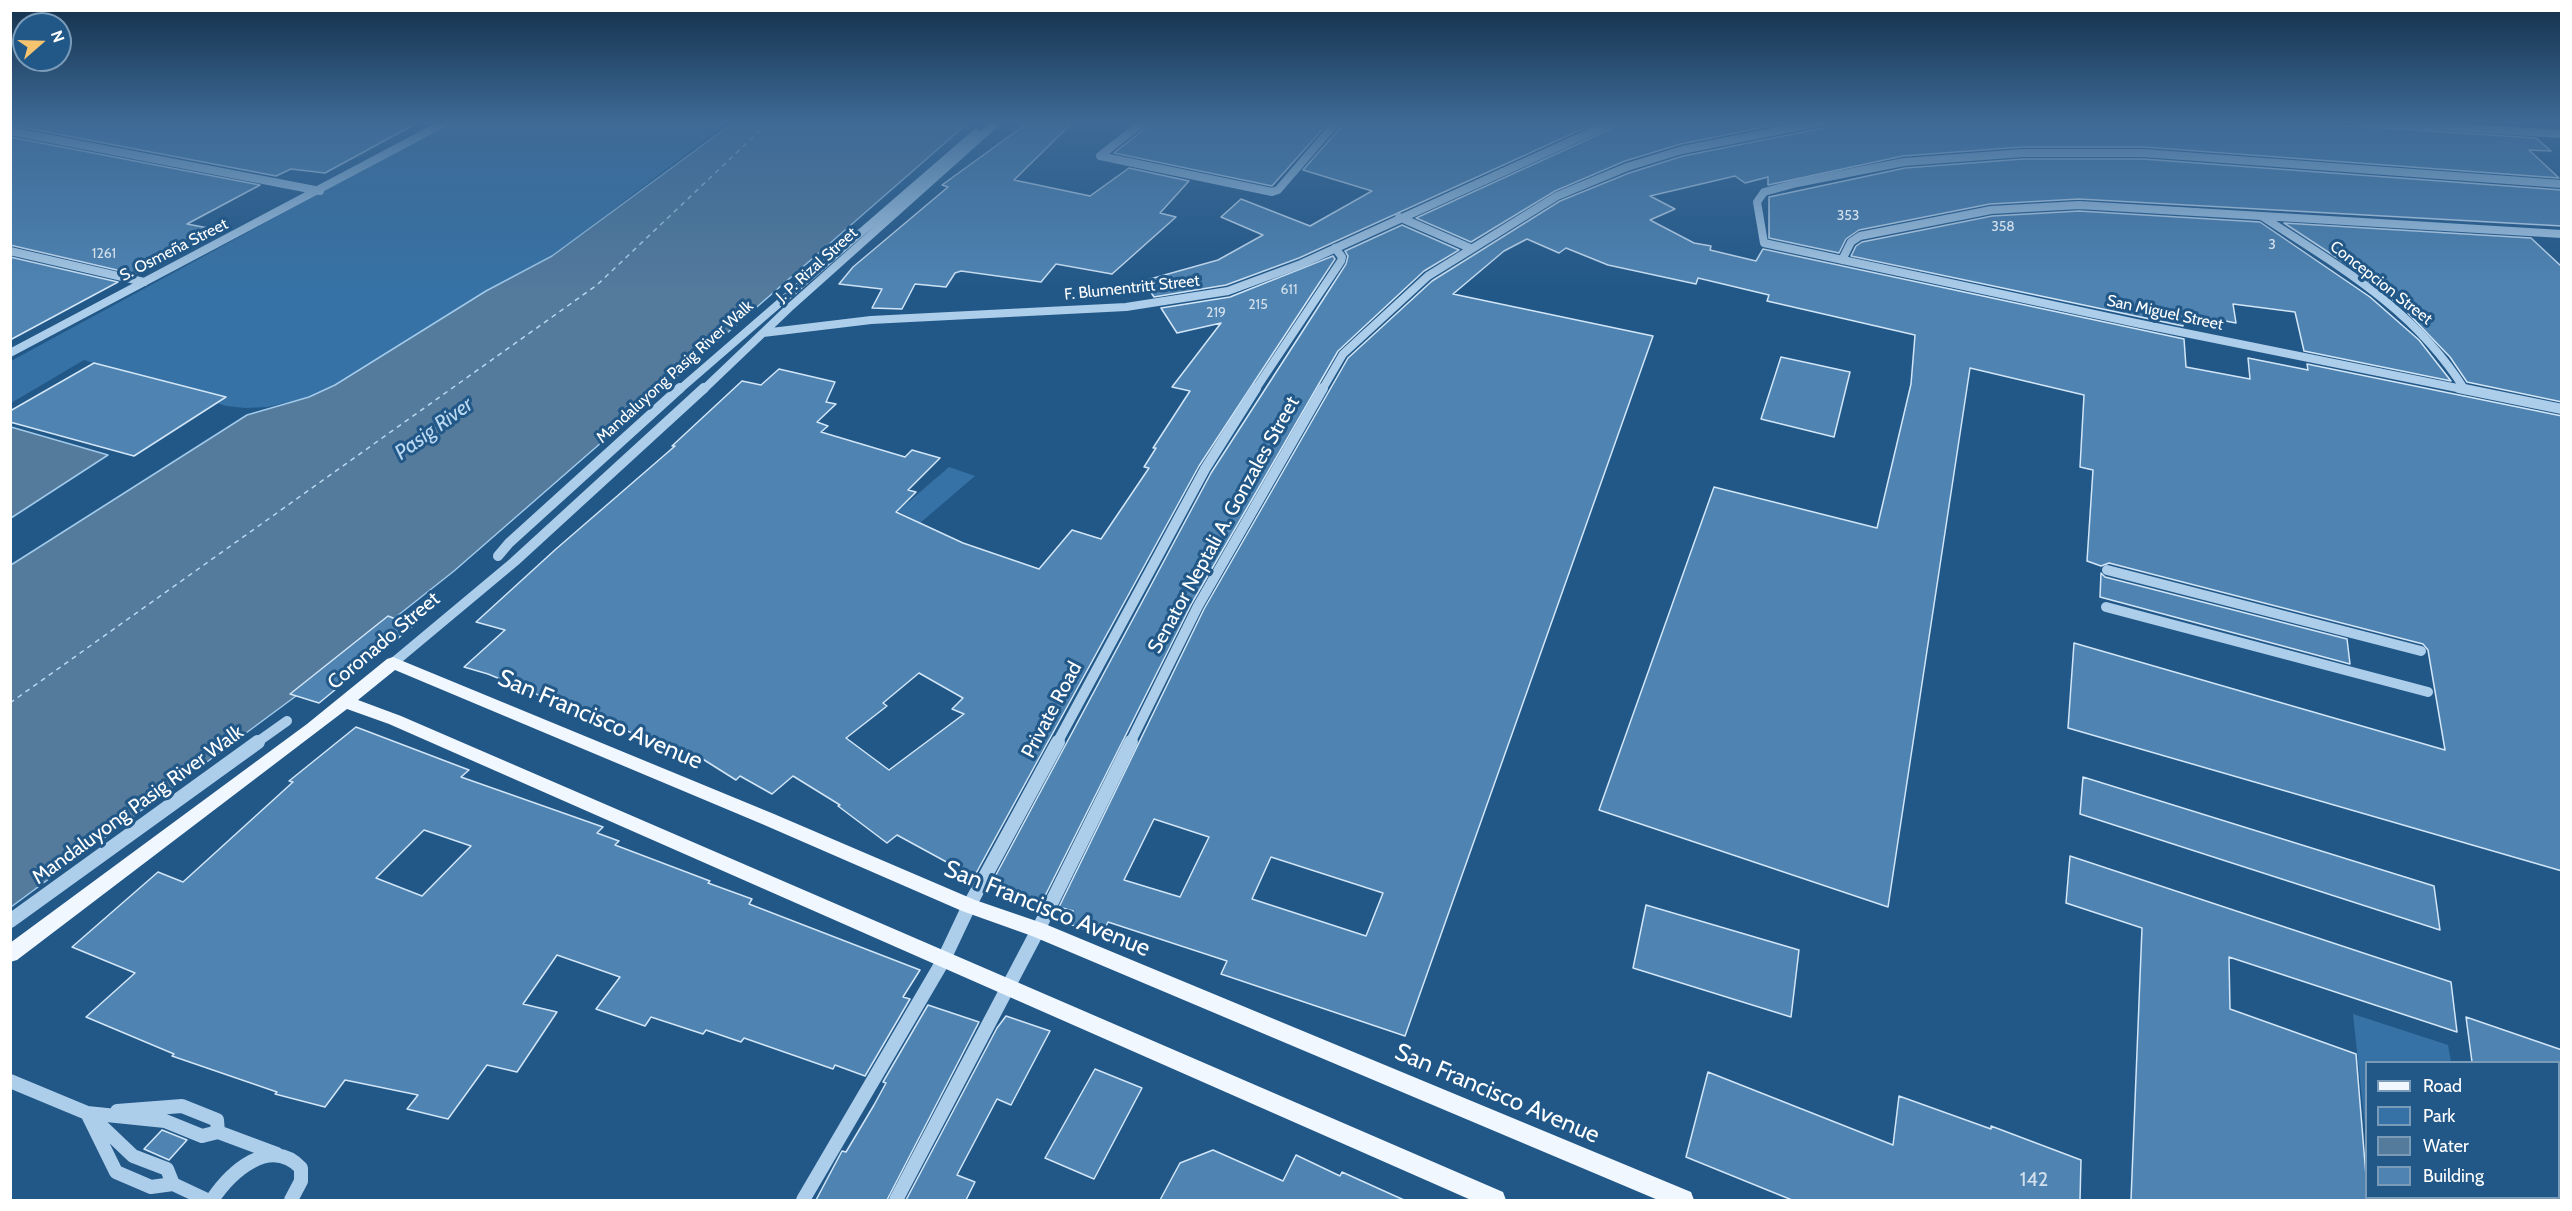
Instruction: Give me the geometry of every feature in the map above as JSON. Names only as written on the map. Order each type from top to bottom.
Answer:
[{"type":"main road","name":"San Francisco Avenue","points":[[393,663],[747,810],[969,906],[1038,930],[1683,1200]]},
{"type":"main road","name":"Coronado Street","points":[[10,954],[346,702],[393,663]]},
{"type":"main road","points":[[346,702],[406,725],[943,962],[1092,1023],[1496,1200]]},
{"type":"street","points":[[255,179],[320,191]]},
{"type":"street","name":"S. Osmeña Street","points":[[10,353],[343,179]]},
{"type":"street","name":"Mandaluyong Pasig River Walk","points":[[498,556],[509,543],[695,375],[922,179]]},
{"type":"street","name":"J. P. Rizal Street","points":[[763,333],[934,179]]},
{"type":"street","points":[[1208,179],[1272,192],[1278,190],[1288,179]]},
{"type":"street","name":"F. Blumentritt Street","points":[[763,333],[871,320],[1161,303],[1215,294],[1249,284],[1335,248],[1486,179]]},
{"type":"street","name":"Senator Neptali A. Gonzales Street","points":[[896,1200],[1038,930],[1198,606],[1343,354],[1428,276],[1557,196],[1599,179]]},
{"type":"street","name":"San Miguel Street","points":[[1819,179],[1764,192],[1757,202],[1764,243],[2562,409]]},
{"type":"street","name":"San Miguel Street","points":[[2488,179],[2562,184]]},
{"type":"street","points":[[1842,260],[1851,242],[1860,236],[1926,221],[1991,210],[2079,205],[2562,234]]},
{"type":"street","name":"Concepcion Street","points":[[2262,216],[2349,275],[2420,331],[2446,356],[2465,390]]},
{"type":"street","points":[[1399,217],[1470,248]]},
{"type":"street","name":"Private Road","points":[[803,1200],[943,962],[969,906],[1205,469],[1290,335],[1341,261],[1342,257],[1335,248]]},
{"type":"street","points":[[10,251],[144,282]]},
{"type":"street","name":"Coronado Street","points":[[393,663],[514,562],[763,333]]},
{"type":"street","points":[[2107,570],[2421,651]]},
{"type":"street","points":[[2106,607],[2428,692]]},
{"type":"street","name":"Mandaluyong Pasig River Walk","points":[[10,921],[288,721]]},
{"type":"street","points":[[10,1081],[87,1113],[165,1121],[202,1137],[218,1132],[290,1157],[298,1165],[301,1177],[291,1200]]},
{"type":"street","points":[[87,1113],[182,1106],[217,1120],[218,1132]]},
{"type":"street","points":[[87,1113],[133,1155],[167,1169],[173,1184]]},
{"type":"street","points":[[87,1113],[116,1172],[151,1187],[173,1184],[207,1200]]},
{"type":"street","points":[[212,1200],[229,1176],[243,1165],[261,1157],[277,1154]]},
{"type":"green space","points":[[347,179],[654,179],[552,256],[486,291],[335,385],[309,397],[268,407],[226,406],[84,360],[11,403],[11,361]]},
{"type":"green space","points":[[949,467],[975,476],[920,523],[898,511]]},
{"type":"green space","points":[[2353,1014],[2448,1045],[2451,1061],[2365,1061],[2365,1127]]},
{"type":"water","name":"Pasig River","points":[[657,179],[904,179],[454,571],[296,696],[11,907],[11,565],[247,415],[309,397],[335,385],[486,291],[552,256]]},
{"type":"water","points":[[11,427],[108,455],[11,518]]},
{"type":"building","points":[[10,179],[226,179],[260,185],[187,224],[219,230],[154,266],[149,265],[134,274],[10,245]]},
{"type":"building","points":[[951,179],[1016,179],[1014,180],[1090,196],[1114,179],[1178,179],[1189,181],[1160,213],[1176,217],[1112,274],[1056,264],[1041,282],[961,271],[955,273],[946,287],[915,284],[902,309],[872,308],[882,289],[839,284],[853,267],[948,187],[942,185]]},
{"type":"building","points":[[1236,179],[1279,179],[1272,186]]},
{"type":"building","points":[[1331,179],[1474,179],[1299,258],[1226,285],[1154,297],[1143,281],[1218,260],[1263,235],[1221,217],[1241,199],[1310,226],[1372,191]]},
{"type":"building","points":[[1502,179],[1584,179],[1555,191],[1471,242],[1416,218]]},
{"type":"building","points":[[1615,179],[1724,179],[1650,196],[1675,209],[1650,220],[1694,243],[1711,246],[1710,250],[1756,261],[1763,249],[2184,339],[2186,367],[2250,379],[2248,358],[2308,370],[2307,364],[2562,416],[2562,871],[2068,728],[2074,643],[2445,750],[2428,650],[2423,644],[2109,563],[2101,566],[2087,561],[2093,470],[2080,467],[2084,395],[1970,368],[1888,907],[1599,810],[1714,487],[1877,528],[1911,384],[1915,335],[1767,301],[1769,295],[1698,278],[1696,284],[1608,265],[1566,248],[1559,253],[1527,239],[1504,251],[1453,294],[1653,336],[1405,1036],[1221,974],[1227,961],[1108,922],[1102,935],[1066,923],[1073,911],[1059,907],[1204,609],[1348,358],[1432,281],[1560,201]],"holes":[[[1154,819],[1209,837],[1180,897],[1124,880]],[[1271,857],[1383,893],[1366,936],[1252,899]]]},
{"type":"building","points":[[1739,179],[1762,179],[1745,183]]},
{"type":"building","points":[[1768,179],[1798,179],[1768,185]]},
{"type":"building","points":[[1856,179],[2407,179],[2562,190],[2562,226],[2079,199],[1990,204],[1859,230],[1846,239],[1839,253],[1769,238],[1769,197]]},
{"type":"building","points":[[2079,211],[2260,222],[2370,297],[2419,340],[2451,381],[2304,351],[2295,312],[2233,304],[2236,323],[2183,313],[2183,326],[1851,256],[1856,246],[1862,242],[1992,216]]},
{"type":"building","points":[[2284,223],[2531,238],[2562,267],[2562,402],[2467,382],[2450,357],[2403,308],[2351,267]]},
{"type":"building","points":[[1402,225],[1459,250],[1424,271],[1338,351],[1192,603],[1042,902],[990,886],[1211,473],[1346,264],[1348,256],[1345,251]]},
{"type":"building","points":[[1333,256],[1335,259],[1199,466],[974,877],[897,835],[887,843],[838,806],[840,805],[793,776],[772,794],[740,776],[736,780],[701,758],[697,763],[582,710],[579,712],[488,674],[464,667],[505,630],[476,622],[675,446],[672,446],[742,381],[761,385],[779,369],[835,382],[826,402],[836,404],[817,422],[828,426],[821,432],[905,457],[912,450],[940,458],[908,490],[916,492],[896,512],[963,543],[1039,569],[1072,530],[1101,539],[1149,468],[1144,467],[1156,448],[1153,448],[1190,391],[1172,387],[1221,323],[1177,333],[1161,308],[1230,297]],"holes":[[[919,673],[963,698],[952,709],[964,714],[889,770],[846,738],[887,706],[883,703]]]},
{"type":"building","points":[[10,257],[118,282],[10,340]]},
{"type":"building","points":[[1781,357],[1850,372],[1834,437],[1761,419]]},
{"type":"building","points":[[94,363],[226,397],[134,456],[10,422],[10,411]]},
{"type":"building","points":[[2101,573],[2105,577],[2347,639],[2350,664],[2100,597]]},
{"type":"building","points":[[388,616],[413,626],[319,703],[290,694]]},
{"type":"building","points":[[356,727],[469,770],[461,777],[603,827],[597,833],[619,841],[615,845],[752,899],[749,904],[920,970],[903,997],[910,999],[865,1076],[835,1065],[833,1069],[744,1038],[741,1042],[706,1030],[703,1034],[651,1017],[645,1026],[596,1009],[620,977],[557,955],[523,1004],[557,1012],[517,1072],[487,1065],[448,1119],[407,1109],[418,1095],[345,1080],[325,1107],[275,1094],[277,1092],[172,1056],[174,1054],[86,1017],[135,973],[72,947],[158,872],[183,882],[293,782],[289,781]],"holes":[[[424,830],[471,846],[422,896],[376,878]]]},
{"type":"building","points":[[2083,777],[2434,886],[2440,930],[2080,814]]},
{"type":"building","points":[[2070,856],[2451,982],[2457,1032],[2229,957],[2230,1009],[2356,1054],[2365,1164],[2365,1199],[2368,1200],[2131,1200],[2142,928],[2066,903]]},
{"type":"building","points":[[1646,905],[1799,950],[1791,1017],[1633,968]]},
{"type":"building","points":[[928,1005],[979,1022],[887,1200],[816,1200],[842,1151],[846,1152],[874,1105],[886,1083],[883,1082]]},
{"type":"building","points":[[1006,1016],[1050,1031],[1011,1105],[997,1099],[957,1175],[975,1182],[966,1200],[906,1200],[997,1028]]},
{"type":"building","points":[[2466,1017],[2562,1050],[2562,1062],[2472,1061]]},
{"type":"building","points":[[1095,1069],[1142,1088],[1094,1179],[1045,1158]]},
{"type":"building","points":[[1708,1072],[1893,1145],[1899,1096],[1991,1129],[1991,1126],[2081,1160],[2080,1200],[1792,1200],[1686,1157]]},
{"type":"building","points":[[162,1130],[187,1140],[169,1160],[144,1149]]},
{"type":"building","points":[[1213,1150],[1283,1181],[1296,1155],[1340,1176],[1342,1172],[1404,1200],[1160,1200],[1180,1163]]},
{"type":"ferry route","points":[[10,703],[597,285],[709,179]]}]
